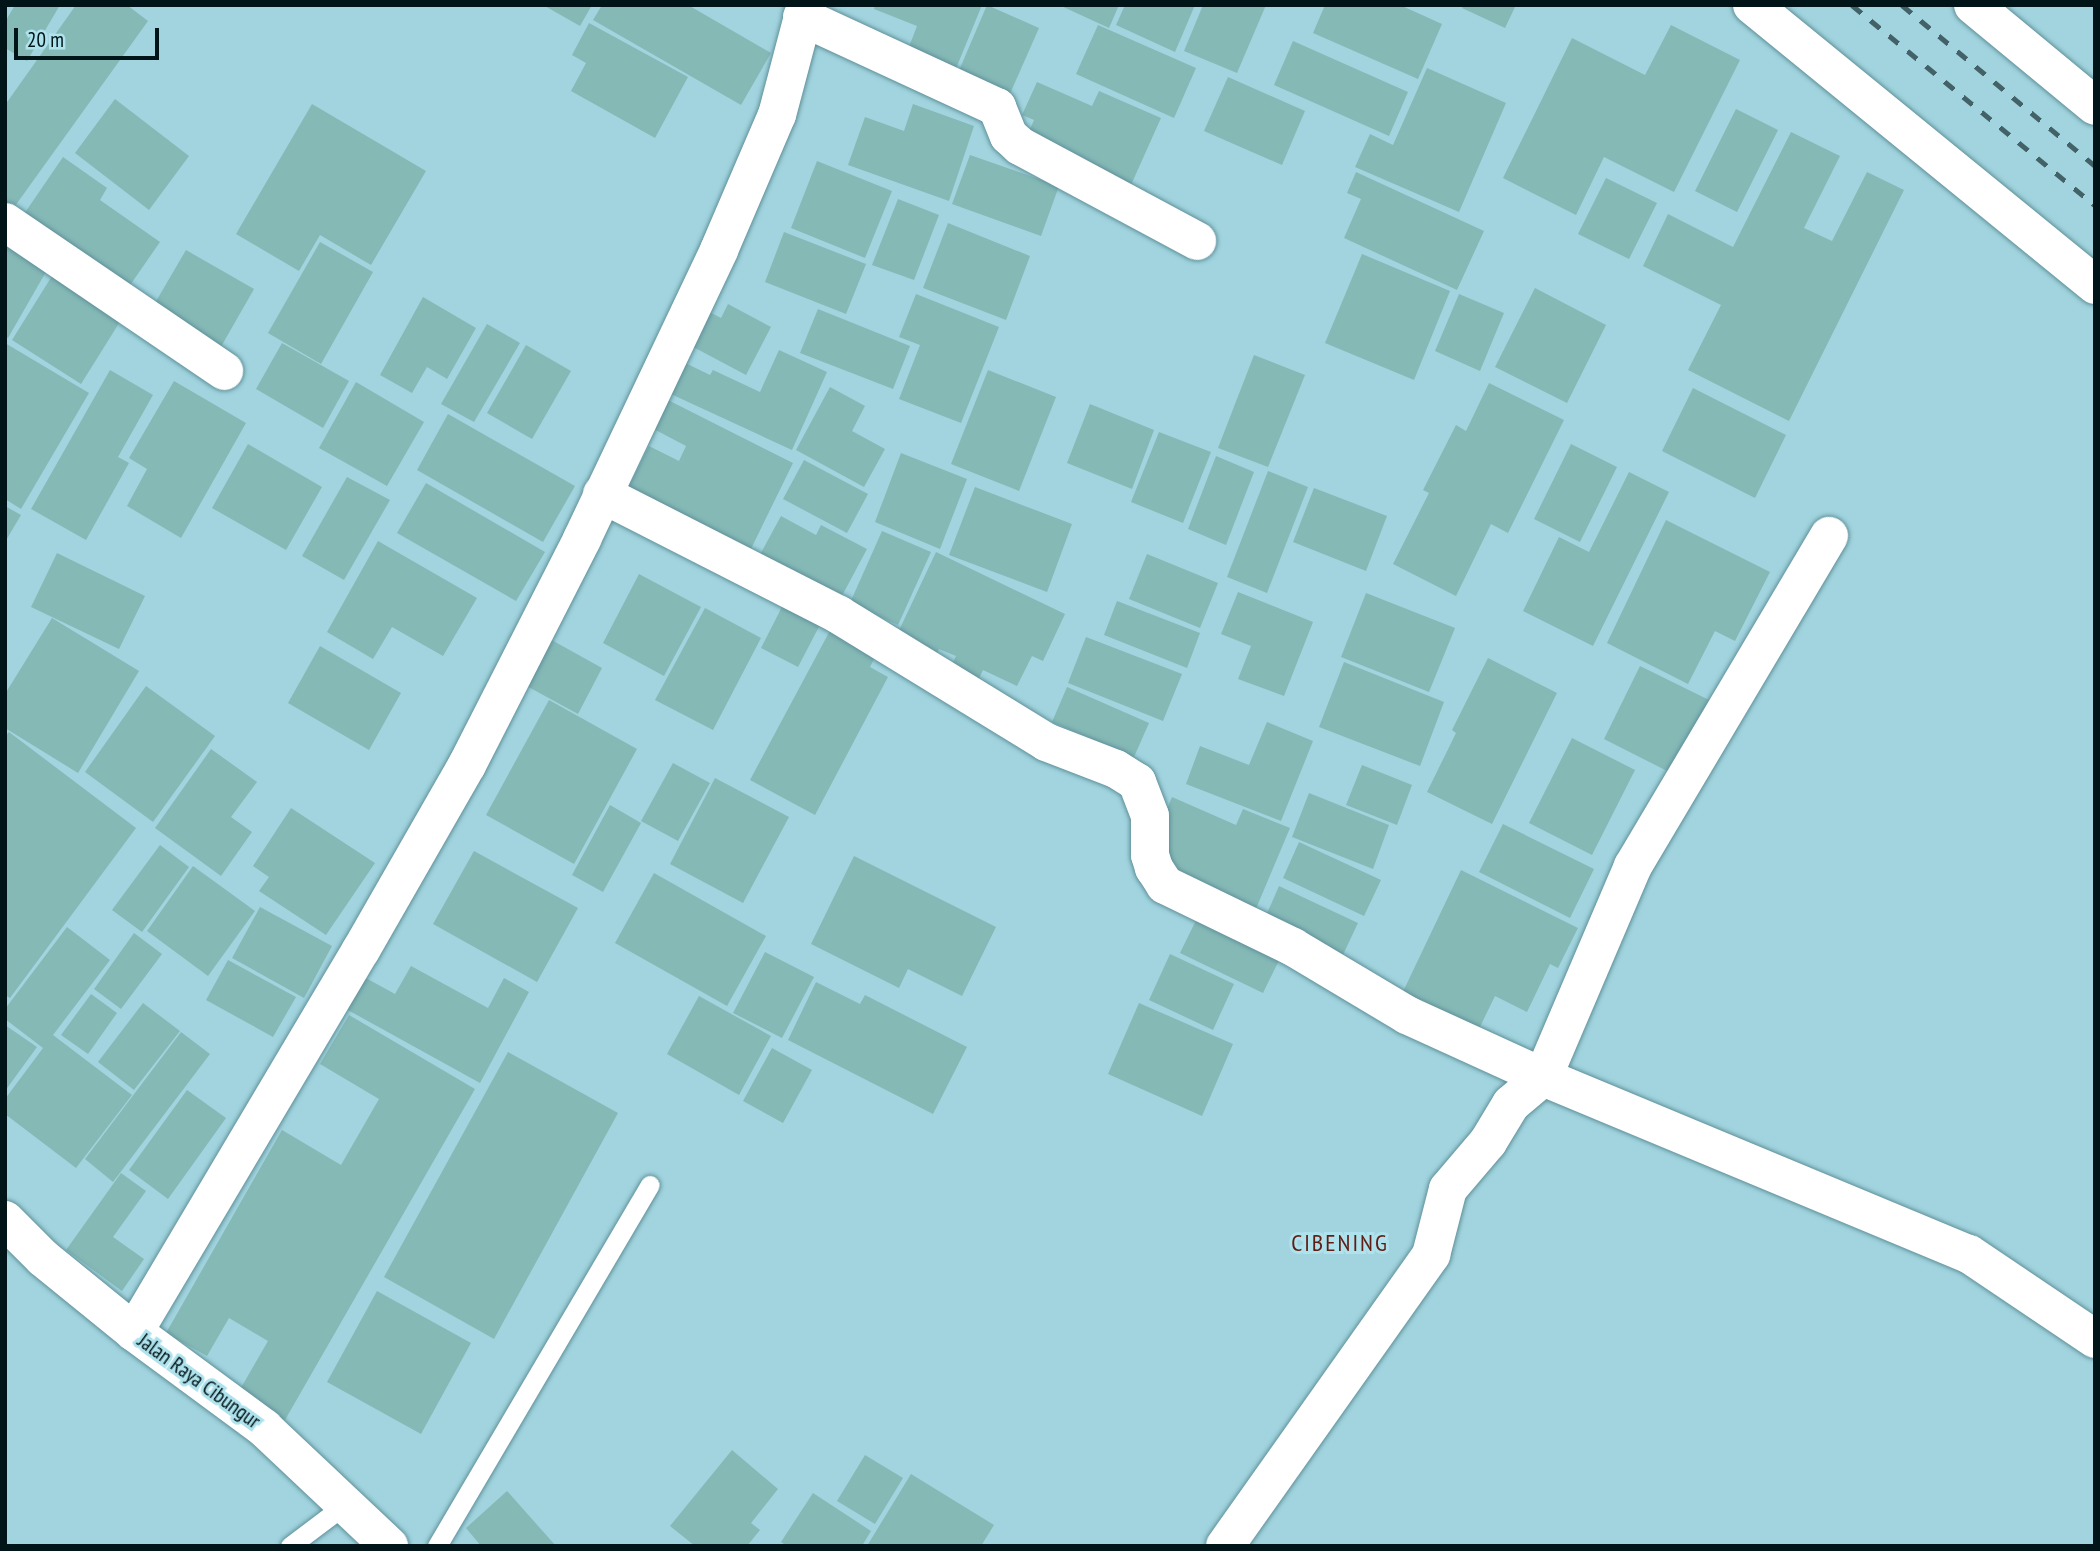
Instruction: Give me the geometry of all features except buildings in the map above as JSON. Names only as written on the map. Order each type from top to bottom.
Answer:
[{"type":"main road","points":[[1752,5],[2095,285]]},
{"type":"main road","points":[[1973,5],[2095,106]]},
{"type":"main road","points":[[134,1332],[361,950],[467,765],[603,495],[719,250],[777,115],[804,11],[997,107],[1009,136],[1020,146],[1197,241]]},
{"type":"main road","points":[[5,222],[224,371]]},
{"type":"main road","points":[[603,495],[839,615],[1046,742],[1116,769],[1137,782],[1150,816],[1150,855],[1154,868],[1166,885],[1293,947],[1407,1015],[1543,1077],[1969,1254],[2095,1339]]},
{"type":"main road","points":[[1225,1546],[1431,1255],[1448,1189],[1488,1142],[1511,1104],[1543,1077],[1633,866],[1829,536]]},
{"type":"main road","name":"Jalan Raya Cibungur","points":[[5,1220],[43,1258],[134,1332],[264,1428],[343,1506],[389,1546]]},
{"type":"lane","points":[[437,1546],[650,1185]]},
{"type":"lane","points":[[290,1546],[343,1506]]},
{"type":"railway","points":[[1852,5],[2095,205]]},
{"type":"railway","points":[[1902,5],[2095,166]]},
{"type":"district","name":"CIBENING","points":[[1340,1243]]}]
